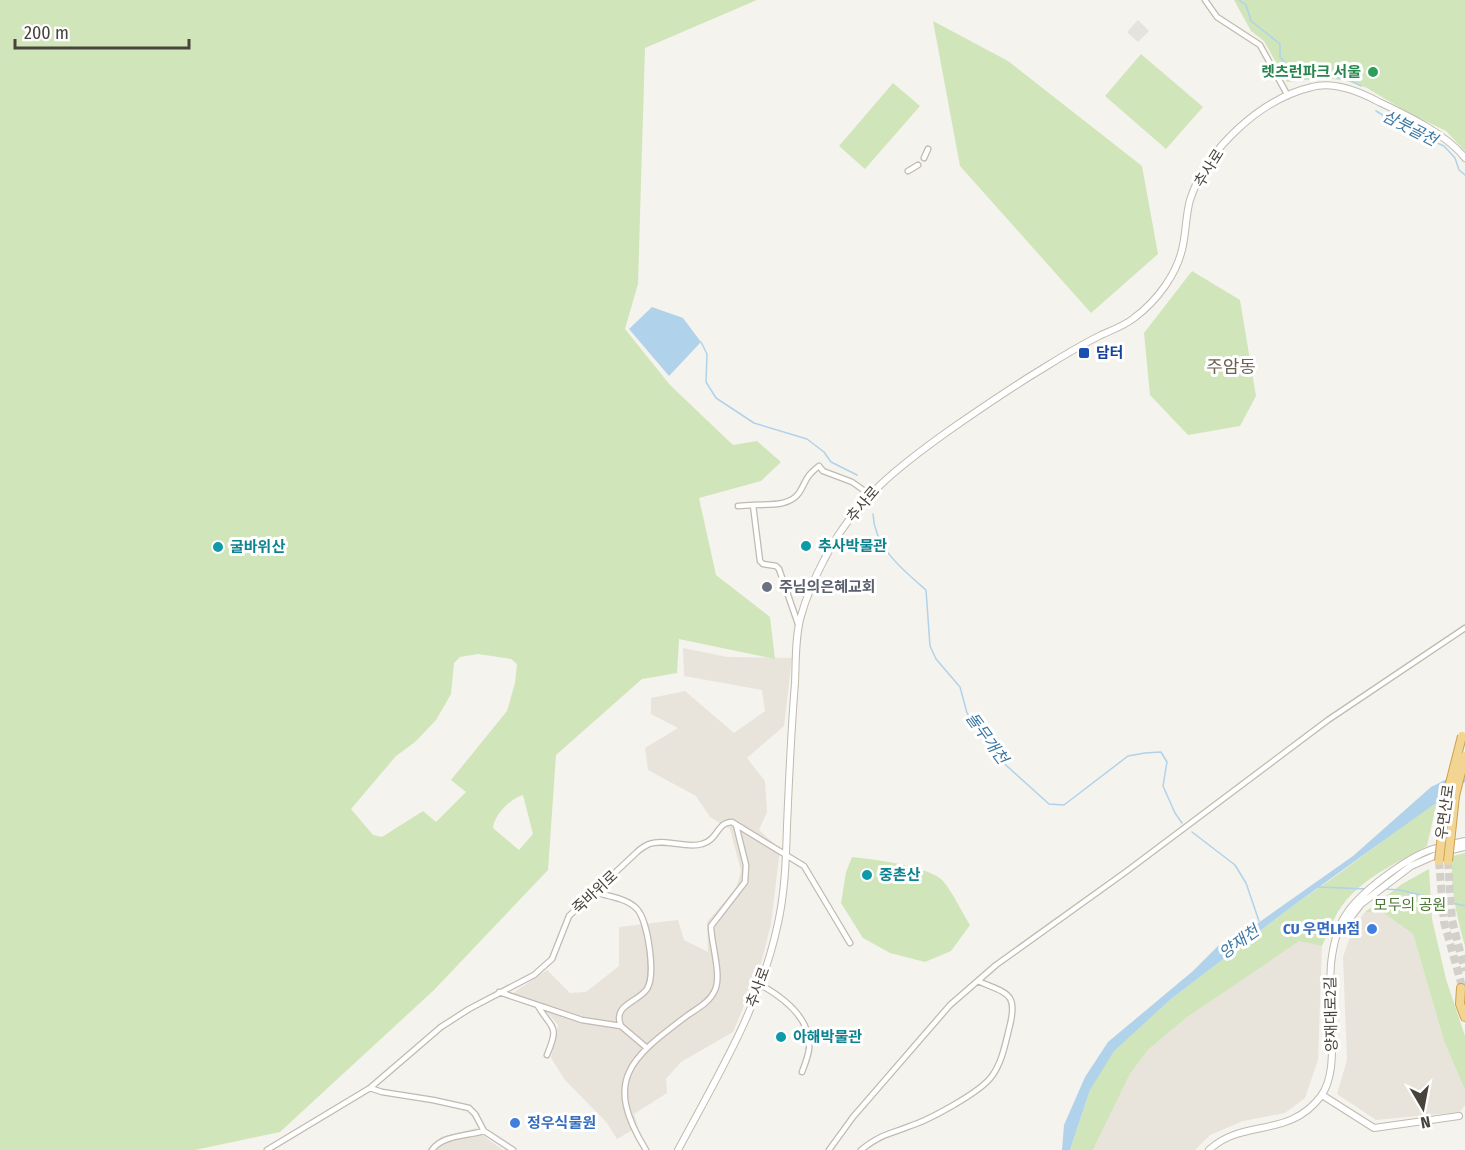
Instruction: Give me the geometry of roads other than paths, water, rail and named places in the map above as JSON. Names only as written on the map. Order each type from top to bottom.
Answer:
[{"type":"highway","name":"우면산로","points":[[1464,733],[1446,799],[1444,861],[1455,796],[1465,756]]},
{"type":"highway","points":[[1461,988],[1460,1004],[1465,1017]]},
{"type":"street","points":[[1205,0],[1218,16],[1250,37],[1264,50],[1288,96]]},
{"type":"street","name":"추사로","points":[[678,1150],[730,1052],[761,986],[778,923],[787,856],[799,627],[801,616],[824,560],[848,520],[869,494],[909,459],[1042,369],[1097,337],[1131,321],[1155,301],[1179,264],[1190,201],[1209,161],[1237,129],[1263,109],[1312,87],[1345,88],[1362,93],[1442,136],[1465,158]]},
{"type":"street","points":[[924,158],[928,149]]},
{"type":"street","points":[[908,171],[918,165]]},
{"type":"street","points":[[738,506],[781,504],[789,501],[800,491],[808,475],[819,466],[823,471],[852,482],[869,494]]},
{"type":"street","points":[[753,505],[760,561],[779,569],[799,627]]},
{"type":"street","points":[[829,1150],[853,1117],[943,1013],[996,965],[1127,871],[1328,720],[1465,628]]},
{"type":"street","name":"죽바위로","points":[[267,1150],[370,1088],[441,1027],[499,992],[534,975],[552,959],[569,916],[637,852],[649,844],[700,845],[711,841],[726,822],[736,825]]},
{"type":"street","points":[[736,825],[804,866],[850,943]]},
{"type":"street","points":[[646,1150],[627,1113],[624,1087],[629,1070],[638,1057],[708,1000],[716,990],[717,979],[711,926],[746,882],[747,873],[736,825]]},
{"type":"street","name":"양재대로2길","points":[[1322,1095],[1332,1058],[1331,967],[1340,925],[1358,903],[1420,855],[1465,841]]},
{"type":"street","name":"양재대로2길","points":[[1388,879],[1418,861],[1465,847]]},
{"type":"street","points":[[594,892],[626,901],[638,910],[650,949],[651,979],[647,989],[620,1011],[618,1020],[621,1026],[647,1048]]},
{"type":"street","points":[[861,1150],[885,1134],[927,1120],[980,1088],[992,1077],[1004,1050],[1013,1015],[1012,1002],[1010,996],[1004,992],[978,981]]},
{"type":"street","points":[[761,986],[790,1005],[800,1017],[809,1042],[802,1072]]},
{"type":"street","points":[[499,992],[582,1020],[621,1026]]},
{"type":"street","points":[[538,1006],[555,1032],[548,1055]]},
{"type":"street","points":[[370,1088],[469,1108],[475,1114],[483,1131],[513,1150]]},
{"type":"street","points":[[1209,1150],[1227,1136],[1282,1125],[1306,1111],[1322,1095],[1374,1128],[1459,1116]]},
{"type":"street","points":[[432,1150],[435,1145],[446,1139],[483,1131]]},
{"type":"water","points":[[652,307],[683,318],[701,342],[669,376],[629,329]]},
{"type":"water","name":"양재천","points":[[1465,770],[1465,782],[1294,905],[1171,999],[1114,1051],[1090,1090],[1070,1150],[1062,1150],[1064,1125],[1085,1077],[1108,1042],[1193,971],[1218,946],[1241,935],[1353,856],[1431,787]]},
{"type":"waterway","name":"삼붓골천","points":[[1239,0],[1246,5],[1251,21],[1280,44],[1280,57],[1287,65],[1309,73],[1347,79],[1361,86]]},
{"type":"waterway","name":"삼붓골천","points":[[1376,111],[1410,131],[1444,146],[1455,158],[1459,170],[1465,175]]},
{"type":"waterway","name":"돌무개천","points":[[701,342],[707,354],[706,382],[716,398],[754,423],[807,439],[824,452],[831,462],[857,475]]},
{"type":"waterway","name":"돌무개천","points":[[873,514],[878,537],[884,547],[899,566],[926,590],[930,646],[936,659],[960,687],[967,713],[998,751],[999,759],[1049,804],[1064,805],[1128,756],[1161,752],[1167,762],[1163,786],[1182,823]]},
{"type":"waterway","name":"돌무개천","points":[[1192,832],[1235,865],[1246,883],[1259,921]]},
{"type":"waterway","points":[[1318,887],[1367,889]]},
{"type":"waterway","points":[[1384,889],[1400,890],[1465,906]]},
{"type":"tunnel","points":[[1439,861],[1444,922],[1465,997]]},
{"type":"tunnel","points":[[1448,861],[1452,920],[1465,971]]},
{"type":"place","name":"렛츠런파크 서울","points":[[1373,72]]},
{"type":"place","name":"담터","points":[[1084,353]]},
{"type":"place","name":"추사박물관","points":[[806,546]]},
{"type":"place","name":"굴바위산","points":[[218,547]]},
{"type":"place","name":"주님의은혜교회","points":[[767,587]]},
{"type":"place","name":"중촌산","points":[[867,875]]},
{"type":"place","name":"CU 우면LH점","points":[[1372,929]]},
{"type":"place","name":"아해박물관","points":[[781,1037]]},
{"type":"place","name":"정우식물원","points":[[515,1123]]},
{"type":"district","name":"주암동","points":[[1231,367]]},
{"type":"park label","name":"모두의 공원","points":[[1410,905]]}]
